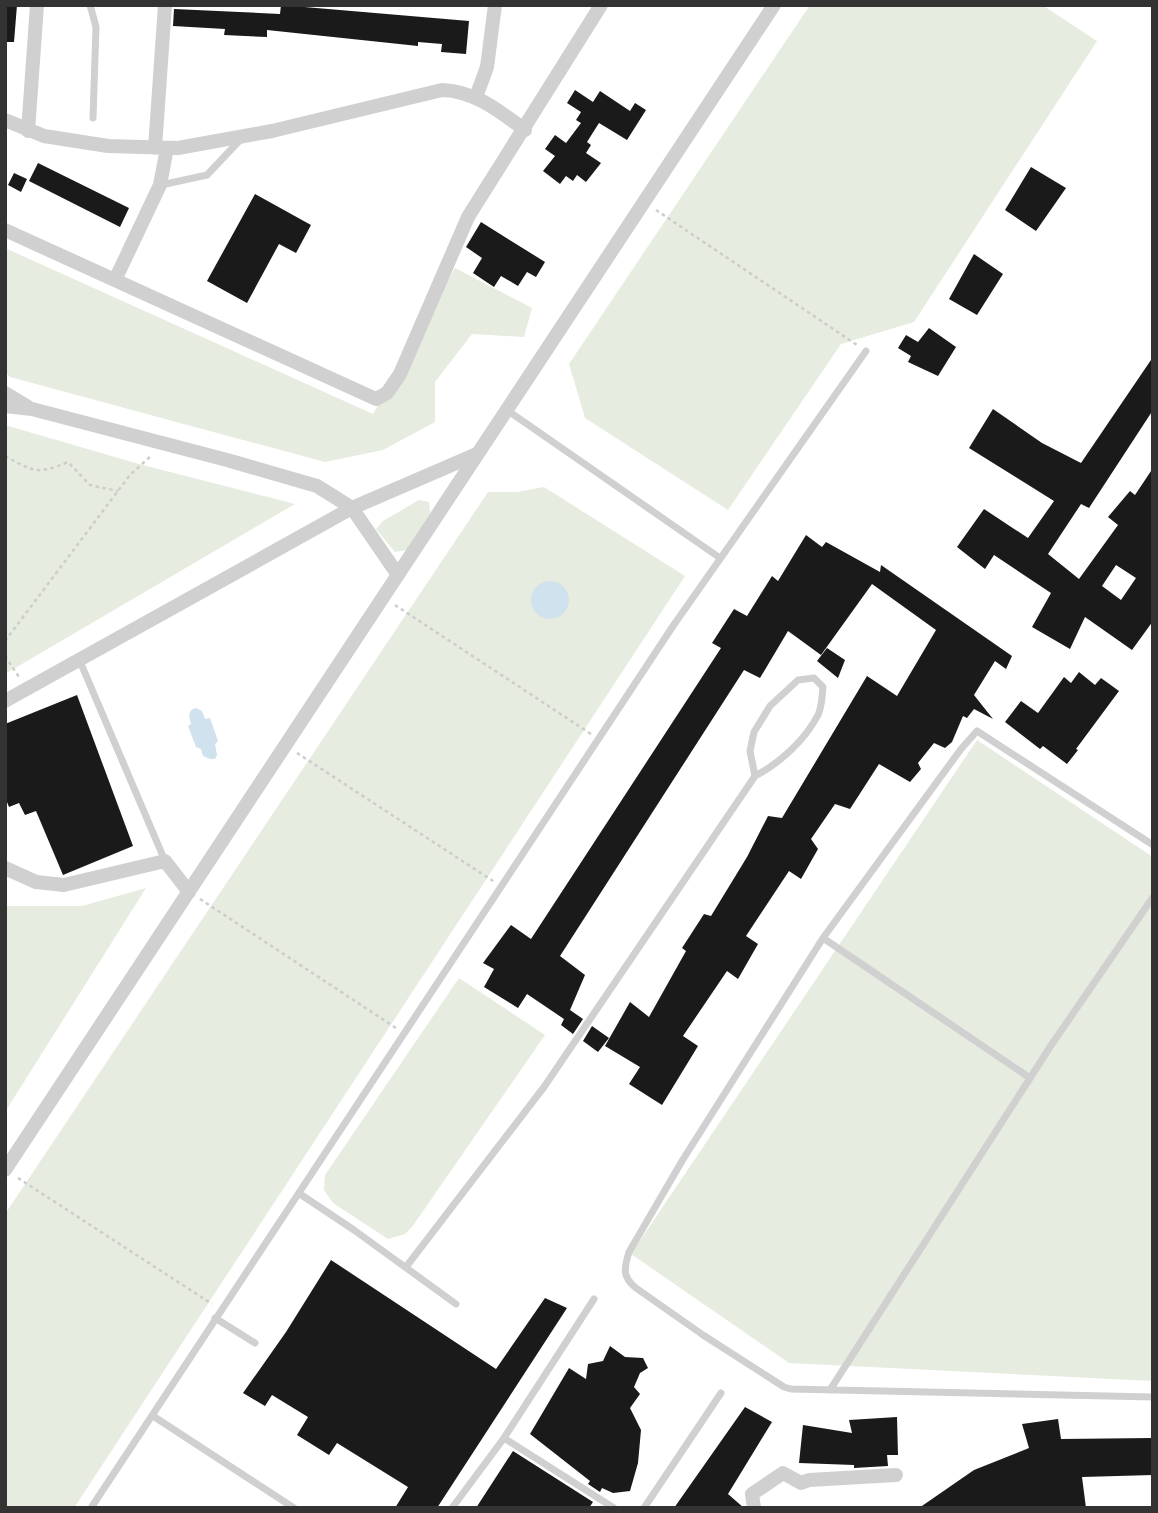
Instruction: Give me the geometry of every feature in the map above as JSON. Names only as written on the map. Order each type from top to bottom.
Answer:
[{"type":"street","points":[[28,131],[37,5]]},
{"type":"street","points":[[115,280],[160,185],[165,5]]},
{"type":"street","points":[[476,97],[487,68],[495,5]]},
{"type":"street","points":[[5,230],[376,399],[392,387],[400,374],[468,217],[601,5]]},
{"type":"street","points":[[10,1173],[189,892],[774,5]]},
{"type":"street","points":[[5,120],[44,136],[108,146],[161,148],[243,137],[327,119],[429,92],[455,90],[491,105],[525,130]]},
{"type":"street","points":[[5,393],[32,409]]},
{"type":"street","points":[[5,406],[32,409],[317,486],[352,509],[398,575]]},
{"type":"street","points":[[5,701],[352,509],[478,453]]},
{"type":"street","points":[[5,868],[36,883],[64,885],[165,862],[189,892]]},
{"type":"street","points":[[754,1508],[752,1493],[783,1473],[801,1483],[809,1480],[896,1475]]},
{"type":"lane","points":[[90,5],[96,27],[93,118]]},
{"type":"lane","points":[[160,185],[206,175],[243,137]]},
{"type":"lane","points":[[91,1508],[598,738],[720,558],[866,351]]},
{"type":"lane","points":[[507,410],[720,558]]},
{"type":"lane","points":[[79,659],[165,862]]},
{"type":"lane","points":[[406,1267],[544,1087],[755,776],[774,766],[803,737],[819,713],[823,687],[814,678],[797,680],[770,706],[754,732],[750,751],[755,776]]},
{"type":"lane","points":[[1153,845],[978,730],[961,749],[823,938],[682,1161],[629,1252],[624,1268],[626,1279],[636,1288],[784,1387],[1153,1397]]},
{"type":"lane","points":[[830,1390],[1030,1078],[1153,897]]},
{"type":"lane","points":[[823,938],[1030,1078]]},
{"type":"lane","points":[[300,1194],[456,1304]]},
{"type":"lane","points":[[452,1508],[503,1438],[594,1299]]},
{"type":"lane","points":[[215,1318],[255,1343]]},
{"type":"lane","points":[[644,1508],[721,1393]]},
{"type":"lane","points":[[153,1416],[294,1508]]},
{"type":"lane","points":[[503,1438],[614,1508]]},
{"type":"path","points":[[644,202],[866,351]]},
{"type":"path","points":[[5,641],[130,475],[152,455]]},
{"type":"path","points":[[5,456],[28,469],[45,472],[68,462],[90,485],[118,491]]},
{"type":"path","points":[[383,597],[598,738]]},
{"type":"path","points":[[5,656],[26,688]]},
{"type":"path","points":[[286,745],[501,886]]},
{"type":"path","points":[[189,892],[405,1033]]},
{"type":"path","points":[[10,1173],[221,1308]]},
{"type":"shaded area","points":[[810,5],[1042,5],[1097,41],[914,322],[841,344],[728,510],[585,418],[569,364]]},
{"type":"shaded area","points":[[5,248],[373,414],[455,268],[532,308],[524,337],[472,334],[435,382],[435,422],[383,450],[325,462],[10,377],[5,372]]},
{"type":"shaded area","points":[[5,425],[139,464],[295,504],[5,674]]},
{"type":"shaded area","points":[[544,487],[685,576],[74,1508],[5,1508],[5,1214],[488,492],[517,492]]},
{"type":"shaded area","points":[[419,500],[429,502],[430,513],[406,550],[395,552],[376,529],[383,521]]},
{"type":"shaded area","points":[[977,740],[1153,857],[1153,1381],[789,1363],[631,1254]]},
{"type":"shaded area","points":[[146,888],[5,1112],[5,906],[82,906]]},
{"type":"shaded area","points":[[459,978],[545,1035],[412,1227],[405,1234],[388,1239],[333,1203],[324,1190],[325,1175]]},
{"type":"water","points":[[550,581],[563,587],[569,600],[563,613],[550,619],[537,613],[531,600],[537,587]]},
{"type":"water","points":[[196,708],[202,711],[205,719],[210,718],[218,741],[215,744],[215,759],[203,756],[201,749],[196,747],[188,726],[191,724],[191,710]]},
{"type":"building","points":[[5,5],[17,5],[14,42],[5,42]]},
{"type":"building","points":[[281,5],[469,21],[466,54],[441,52],[442,44],[418,42],[418,46],[267,30],[267,37],[224,35],[225,29],[173,26],[174,9],[280,14]]},
{"type":"building","points":[[575,90],[593,102],[600,91],[630,111],[635,103],[646,110],[627,140],[599,123],[587,142],[591,145],[586,153],[601,163],[586,182],[577,175],[573,181],[566,176],[560,184],[543,171],[555,156],[545,149],[555,135],[566,143],[581,123],[576,120],[581,112],[567,103]]},
{"type":"building","points":[[38,163],[129,208],[120,227],[29,181]]},
{"type":"building","points":[[1031,167],[1066,188],[1036,231],[1005,210]]},
{"type":"building","points":[[14,173],[27,179],[21,192],[8,185]]},
{"type":"building","points":[[255,194],[311,225],[296,253],[279,244],[247,303],[207,281]]},
{"type":"building","points":[[481,222],[545,262],[536,277],[527,272],[518,286],[501,276],[494,287],[473,273],[482,258],[466,247]]},
{"type":"building","points":[[974,254],[1003,274],[977,315],[949,299]]},
{"type":"building","points":[[929,328],[956,347],[938,376],[908,362],[911,356],[898,348],[906,335],[918,342]]},
{"type":"building","points":[[1153,357],[1153,410],[1089,508],[1081,504],[1048,554],[1079,579],[1118,525],[1108,517],[1130,491],[1135,495],[1153,468],[1153,621],[1132,650],[1085,617],[1070,649],[1032,627],[1051,593],[994,555],[985,569],[957,547],[984,509],[1028,538],[1054,501],[969,448],[993,409],[1042,443],[1081,463]],"holes":[[[1116,565],[1136,578],[1121,600],[1102,586]]]},
{"type":"building","points":[[806,535],[822,547],[826,542],[880,572],[881,565],[1012,656],[1006,669],[995,661],[974,695],[993,719],[974,709],[967,718],[963,716],[952,742],[945,748],[934,743],[918,763],[921,769],[910,782],[879,764],[850,809],[835,804],[811,839],[818,849],[801,879],[789,871],[746,936],[758,944],[738,979],[727,971],[683,1036],[698,1046],[662,1105],[629,1084],[640,1067],[605,1046],[630,1002],[649,1017],[686,951],[682,948],[704,914],[711,916],[768,816],[782,818],[867,676],[897,696],[936,630],[872,584],[821,655],[788,631],[760,678],[744,670],[560,956],[585,975],[570,1010],[583,1019],[573,1034],[561,1025],[564,1019],[527,994],[518,1008],[484,987],[494,969],[483,963],[511,925],[531,939],[721,648],[712,643],[734,609],[747,616],[772,576],[778,581]]},
{"type":"building","points":[[827,648],[845,660],[838,678],[817,661]]},
{"type":"building","points":[[1079,672],[1095,685],[1101,678],[1119,691],[1067,764],[1043,746],[1040,749],[1005,722],[1021,701],[1038,713],[1064,677],[1071,683]]},
{"type":"building","points":[[77,695],[133,846],[63,875],[36,811],[25,815],[19,803],[9,807],[5,797],[5,724]]},
{"type":"building","points":[[592,1026],[609,1038],[598,1052],[583,1041]]},
{"type":"building","points":[[331,1260],[496,1369],[545,1298],[567,1308],[437,1508],[395,1508],[408,1487],[337,1443],[329,1455],[297,1435],[308,1417],[272,1395],[265,1406],[243,1393],[286,1332]]},
{"type":"building","points":[[610,1346],[625,1357],[643,1358],[648,1368],[640,1373],[634,1387],[640,1394],[630,1408],[641,1430],[638,1463],[630,1491],[613,1493],[602,1488],[600,1492],[588,1484],[590,1481],[530,1434],[569,1368],[586,1379],[588,1364],[603,1361]]},
{"type":"building","points":[[745,1407],[772,1422],[728,1494],[744,1508],[674,1508]]},
{"type":"building","points":[[897,1417],[898,1455],[887,1455],[888,1466],[854,1468],[854,1465],[799,1463],[803,1425],[852,1433],[849,1420]]},
{"type":"building","points":[[1058,1419],[1061,1439],[1153,1438],[1153,1475],[1082,1477],[1086,1508],[919,1508],[974,1470],[1029,1448],[1022,1424]]},
{"type":"building","points":[[513,1451],[593,1502],[589,1508],[476,1508]]}]
